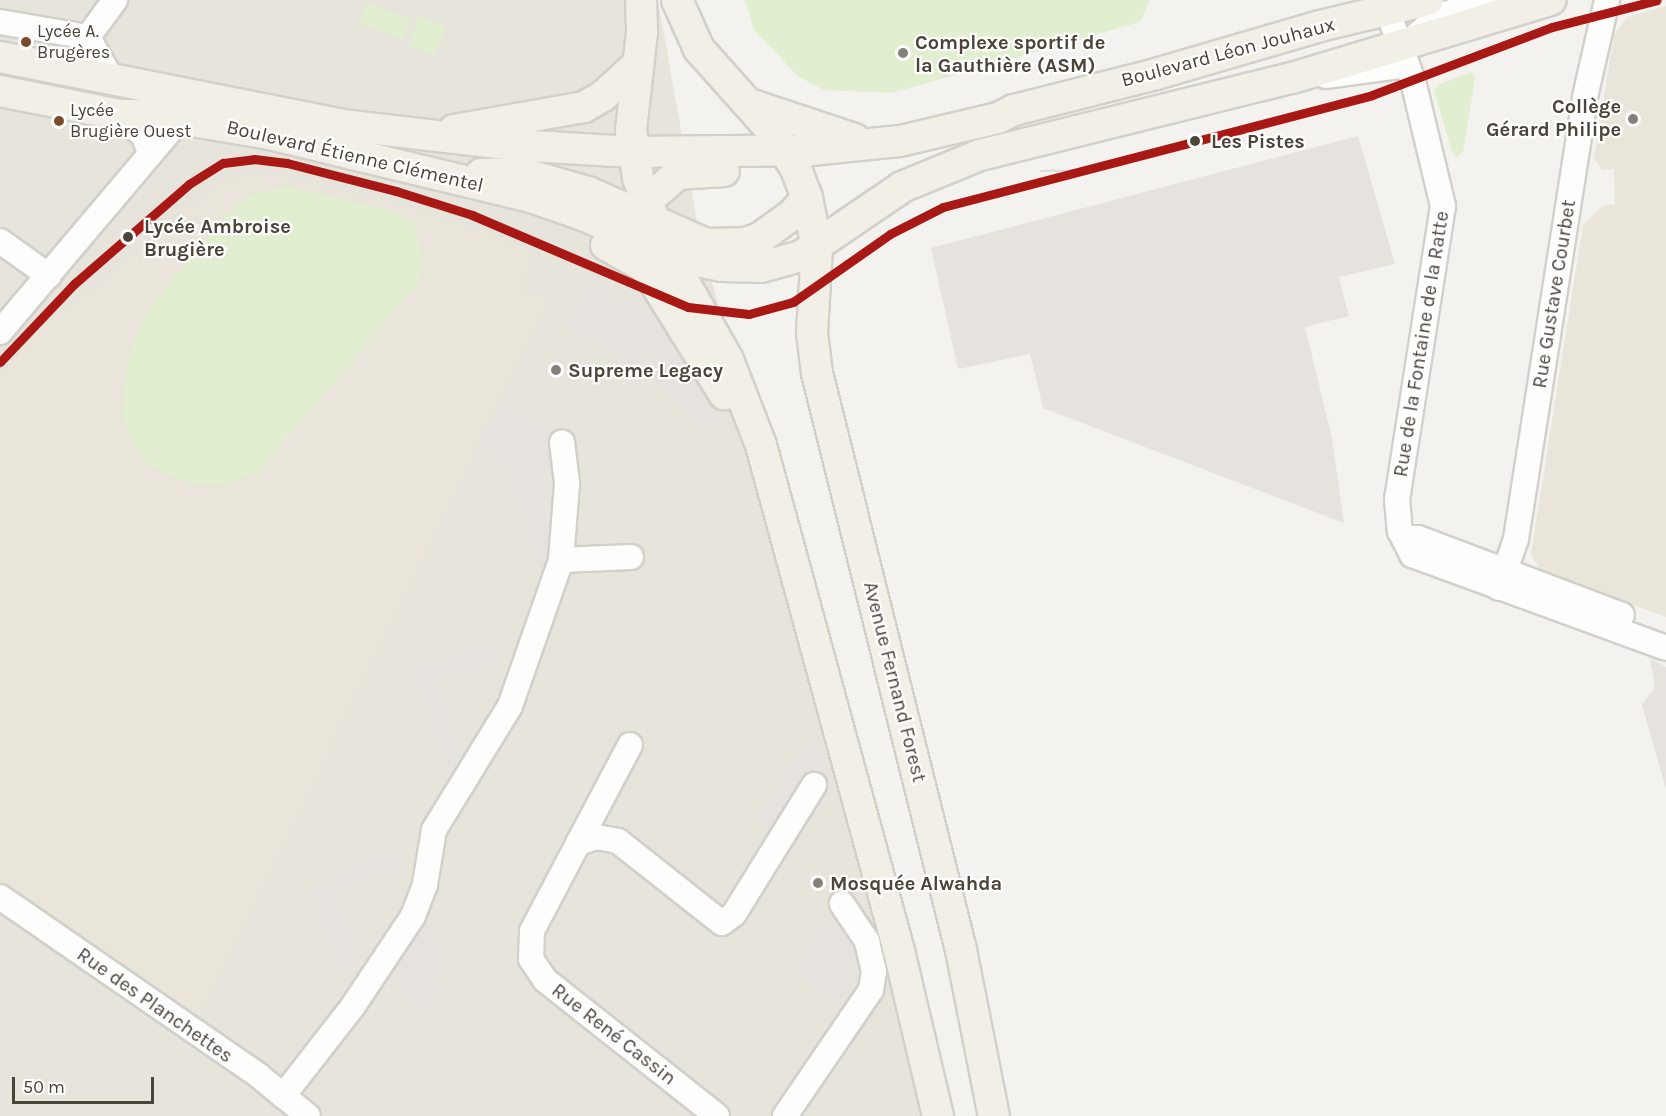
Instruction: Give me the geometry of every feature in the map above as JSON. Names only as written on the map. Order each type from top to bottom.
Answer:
[{"type":"main road","points":[[641,0],[642,32],[631,102],[633,152],[649,212],[667,252],[728,360],[761,445],[899,951],[938,1116]]},
{"type":"main road","name":"Avenue Fernand Forest","points":[[677,0],[699,49],[747,103],[791,160],[807,198],[817,248],[812,333],[817,373],[961,950],[994,1116]]},
{"type":"main road","name":"Boulevard Léon Jouhaux","points":[[925,136],[1387,9],[1428,0]]},
{"type":"main road","name":"Boulevard Léon Jouhaux","points":[[817,248],[879,201],[926,176],[980,155],[1031,145],[1292,78],[1404,56],[1435,33],[1551,0]]},
{"type":"main road","name":"Boulevard Étienne Clémentel","points":[[0,57],[342,125],[430,135],[633,152],[791,160]]},
{"type":"main road","points":[[430,135],[483,122],[565,114],[584,107],[603,96],[636,66]]},
{"type":"main road","name":"Boulevard Étienne Clémentel","points":[[0,91],[120,115],[179,119],[269,134],[444,175],[531,197],[702,264],[762,267],[784,263],[817,248]]},
{"type":"main road","points":[[747,103],[798,123],[875,145]]},
{"type":"main road","points":[[649,212],[667,182],[687,171],[791,160],[925,136]]},
{"type":"main road","points":[[791,160],[864,163],[925,136]]},
{"type":"main road","points":[[444,175],[520,172],[649,212],[706,244],[745,243],[770,232],[807,198]]},
{"type":"main road","points":[[531,197],[570,227],[642,263],[684,324],[736,414],[761,445]]},
{"type":"street","points":[[88,37],[115,0]]},
{"type":"street","name":"Boulevard Léon Jouhaux","points":[[1404,56],[1439,16],[1489,0]]},
{"type":"street","name":"Rue Gustave Courbet","points":[[1502,579],[1516,539],[1586,97],[1607,0]]},
{"type":"street","name":"Rue de la Fontaine de la Ratte","points":[[1387,9],[1404,56],[1437,170],[1443,206],[1397,499],[1397,518],[1412,555],[1502,579]]},
{"type":"street","points":[[0,22],[88,37]]},
{"type":"street","points":[[88,37],[111,78]]},
{"type":"street","points":[[0,332],[179,119],[201,98]]},
{"type":"street","points":[[120,115],[144,136],[150,153]]},
{"type":"street","points":[[0,241],[49,276]]},
{"type":"street","points":[[283,1096],[353,1006],[413,916],[425,884],[434,830],[510,706],[561,560],[567,483],[562,442]]},
{"type":"street","points":[[561,560],[631,557]]},
{"type":"street","points":[[1502,579],[1666,631]]},
{"type":"street","points":[[1502,579],[1666,648]]},
{"type":"street","name":"Rue René Cassin","points":[[630,745],[532,931],[531,959],[545,980],[717,1116]]},
{"type":"street","points":[[578,843],[596,837],[618,841],[722,923],[734,914],[814,785]]},
{"type":"street","name":"Rue des Planchettes","points":[[0,897],[283,1096],[308,1116]]},
{"type":"street","points":[[785,1116],[871,990],[874,972],[867,941],[842,904]]},
{"type":"shaded area","points":[[0,0],[658,0],[699,232],[840,766],[921,1116],[0,1116]]},
{"type":"shaded area","points":[[1666,6],[1666,617],[1540,570],[1531,554],[1583,225],[1602,206],[1615,204],[1614,169],[1602,170],[1594,158],[1614,35],[1627,17]]},
{"type":"shaded area","points":[[1358,136],[1395,264],[1339,277],[1349,316],[1305,327],[1332,438],[1344,523],[1043,408],[1030,354],[958,369],[931,248]]},
{"type":"shaded area","points":[[274,175],[389,201],[538,252],[519,287],[548,301],[198,1020],[0,881],[0,379],[51,318],[100,285],[214,186],[234,178]]},
{"type":"shaded area","points":[[585,283],[662,319],[727,422],[702,430],[662,386],[635,372],[599,344],[564,327]]},
{"type":"shaded area","points":[[499,402],[559,430],[562,442],[559,468],[540,471],[546,489],[538,491],[552,530],[549,553],[546,548],[549,564],[540,568],[499,457],[477,447]]},
{"type":"shaded area","points":[[498,640],[504,660],[438,683],[467,764],[454,781],[448,773],[411,669]]},
{"type":"shaded area","points":[[1650,658],[1666,667],[1666,789],[1642,705],[1655,687]]},
{"type":"shaded area","points":[[813,732],[833,785],[794,846],[756,818]]},
{"type":"shaded area","points":[[403,848],[406,855],[401,868],[335,892],[358,957],[348,971],[340,974],[311,890],[331,883],[328,872]]},
{"type":"shaded area","points":[[830,914],[857,954],[855,984],[839,1005],[794,969]]},
{"type":"shaded area","points":[[430,922],[447,974],[434,979],[446,986],[430,1015],[379,978],[417,927]]},
{"type":"green space","name":"Complexe sportif de la Gauthière (ASM)","points":[[745,0],[1150,0],[1140,22],[892,93],[824,90],[799,77],[754,30]]},
{"type":"green space","points":[[367,3],[411,19],[403,39],[359,23]]},
{"type":"green space","points":[[419,16],[446,27],[435,55],[408,45]]},
{"type":"green space","points":[[1472,72],[1475,78],[1463,152],[1457,157],[1452,152],[1434,91],[1438,85]]},
{"type":"green space","points":[[284,186],[391,211],[402,217],[414,226],[419,241],[423,259],[420,281],[258,472],[219,485],[193,483],[169,476],[143,460],[125,426],[123,400],[129,359],[138,331],[151,308],[222,219],[249,196]]},
{"type":"tram line","points":[[1041,171],[1080,170]]},
{"type":"transit line","points":[[0,362],[74,284],[189,184],[223,163],[254,159],[287,163],[396,191],[472,215],[688,307],[749,314],[793,302],[890,234],[943,207],[1372,95],[1552,27],[1657,0]]},
{"type":"place","name":"Lycée A. Brugères","points":[[26,42]]},
{"type":"place","name":"Complexe sportif de la Gauthière (ASM)","points":[[903,53]]},
{"type":"place","name":"Collège Gérard Philipe","points":[[1633,119]]},
{"type":"place","name":"Lycée Brugière Ouest","points":[[59,121]]},
{"type":"place","name":"Les Pistes","points":[[1195,141]]},
{"type":"place","name":"Lycée Ambroise Brugière","points":[[128,237]]},
{"type":"place","name":"Supreme Legacy","points":[[556,370]]},
{"type":"place","name":"Mosquée Alwahda","points":[[818,883]]}]
